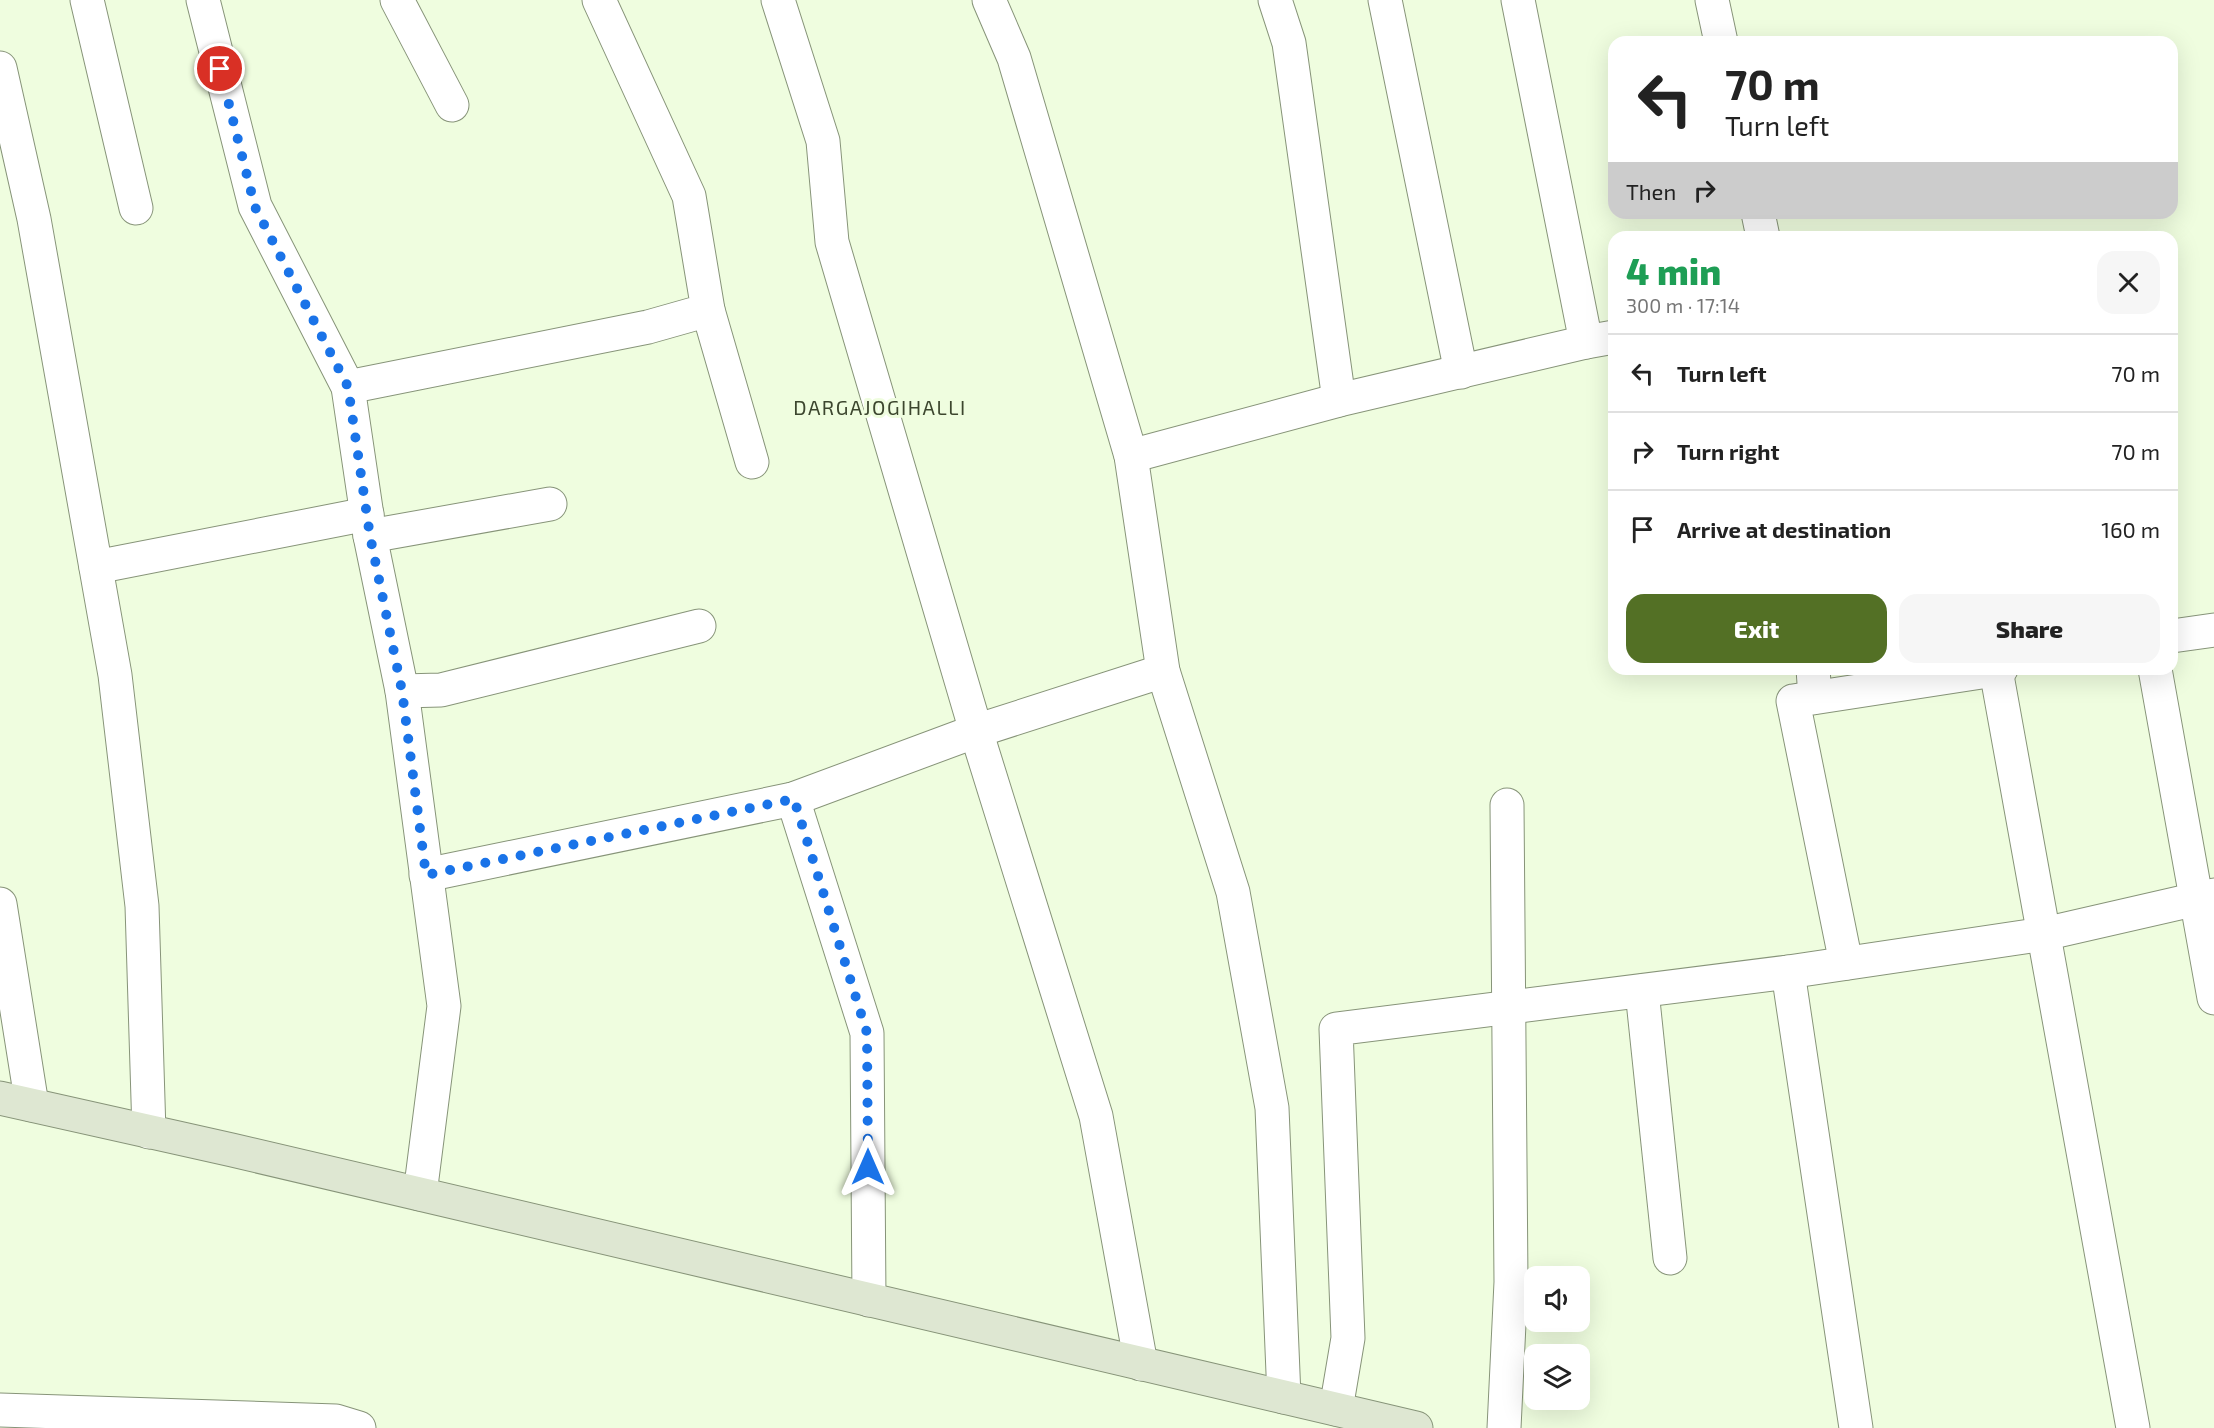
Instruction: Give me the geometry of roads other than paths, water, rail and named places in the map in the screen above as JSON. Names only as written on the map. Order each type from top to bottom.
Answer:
[{"type":"main road","points":[[0,1098],[420,1194],[1416,1428]]},
{"type":"street","points":[[87,0],[136,208]]},
{"type":"street","points":[[203,0],[255,207],[348,387],[369,525],[402,691],[444,1006],[420,1194]]},
{"type":"street","points":[[397,0],[452,105]]},
{"type":"street","points":[[599,0],[689,196],[708,310],[752,462]]},
{"type":"street","points":[[778,0],[823,141],[832,242],[976,730],[1096,1116],[1141,1364]]},
{"type":"street","points":[[989,0],[1014,57],[1131,456],[1163,670],[1233,892],[1272,1108],[1284,1397]]},
{"type":"street","points":[[1275,0],[1289,43],[1339,400]]},
{"type":"street","points":[[1385,0],[1461,372]]},
{"type":"street","points":[[1131,456],[1339,400],[1600,340],[1518,0]]},
{"type":"street","points":[[1713,0],[1720,36]]},
{"type":"street","points":[[0,68],[34,219],[115,675],[142,906],[149,1132]]},
{"type":"street","points":[[348,387],[648,327],[708,310]]},
{"type":"street","points":[[96,567],[369,525],[550,504]]},
{"type":"street","points":[[402,691],[441,690],[699,626]]},
{"type":"street","points":[[2178,635],[2214,630]]},
{"type":"street","points":[[426,875],[794,799],[976,730],[1163,670]]},
{"type":"street","points":[[1846,963],[1793,701],[1814,683],[1927,675]]},
{"type":"street","points":[[1999,675],[2133,1428]]},
{"type":"street","points":[[2156,675],[2204,897],[2214,998]]},
{"type":"street","points":[[794,799],[867,1033],[869,1300]]},
{"type":"street","points":[[1504,1428],[1511,1282],[1507,805]]},
{"type":"street","points":[[1336,1409],[1348,1338],[1336,1029],[1788,972],[2044,934],[2204,897]]},
{"type":"street","points":[[0,904],[32,1105]]},
{"type":"street","points":[[1788,972],[1856,1428]]},
{"type":"street","points":[[1642,991],[1670,1258]]},
{"type":"street","points":[[0,1410],[336,1421],[359,1428]]},
{"type":"district","name":"DARGAJOGIHALLI","points":[[880,408]]}]
